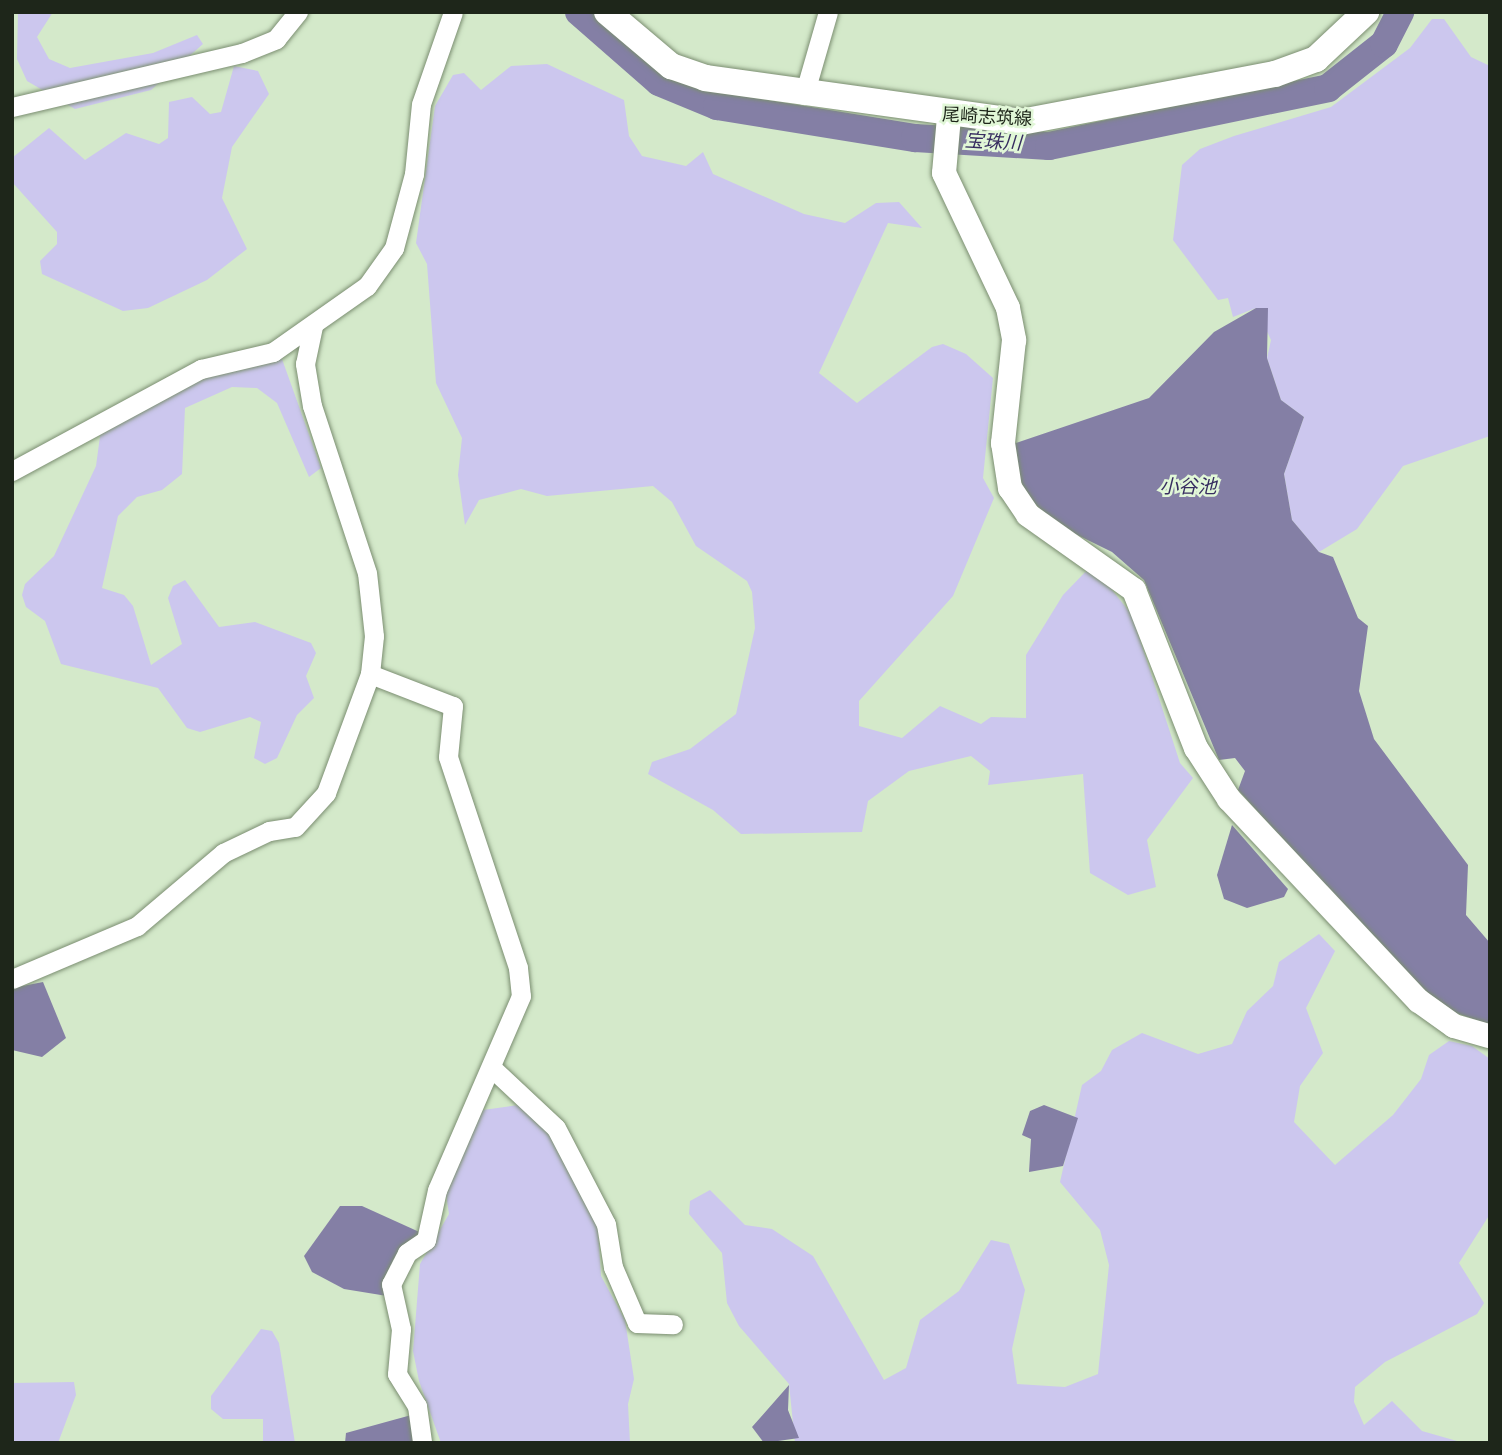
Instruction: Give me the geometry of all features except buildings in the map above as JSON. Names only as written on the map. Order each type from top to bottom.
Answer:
[{"type":"main road","name":"尾崎志筑線","points":[[607,12],[671,65],[705,78],[948,121],[1021,122],[1068,116],[1275,74],[1316,59],[1366,12]]},
{"type":"street","points":[[12,107],[242,53],[276,39],[298,12]]},
{"type":"street","points":[[12,471],[201,369],[272,352],[367,286],[394,248],[414,174],[427,81],[453,12]]},
{"type":"street","points":[[804,95],[828,12]]},
{"type":"street","points":[[948,121],[942,155],[944,173],[1008,308],[1014,340],[1003,443],[1010,488],[1028,515],[1116,572],[1134,590],[1196,748],[1229,799],[1419,1001],[1454,1026],[1490,1036]]},
{"type":"street","points":[[12,979],[138,926],[223,853],[269,831],[295,827],[326,793],[370,674],[374,636],[367,573],[305,364],[313,325]]},
{"type":"street","points":[[370,674],[453,706],[448,757],[519,978],[518,1014],[438,1190],[426,1240],[407,1254],[391,1284],[401,1329],[397,1374],[417,1406],[422,1443]]},
{"type":"street","points":[[493,1069],[531,1100],[575,1163],[606,1224],[613,1267],[637,1323],[673,1324]]},
{"type":"shaded area","points":[[18,12],[53,12],[37,37],[49,59],[70,68],[153,53],[197,35],[203,44],[151,90],[75,109],[27,81],[17,59]]},
{"type":"shaded area","points":[[1432,19],[1444,19],[1471,57],[1490,66],[1490,436],[1403,466],[1357,529],[1319,552],[1292,520],[1284,474],[1304,417],[1281,400],[1267,358],[1271,340],[1256,308],[1233,317],[1228,298],[1218,300],[1173,240],[1182,165],[1200,149],[1331,107],[1410,48]]},
{"type":"shaded area","points":[[547,64],[624,100],[629,136],[642,156],[686,166],[703,152],[713,174],[804,214],[845,223],[876,203],[899,202],[922,228],[888,223],[819,373],[857,403],[932,347],[943,344],[966,354],[993,378],[983,478],[994,498],[953,596],[859,701],[859,726],[902,738],[940,706],[981,724],[991,717],[1026,718],[1026,655],[1063,595],[1092,565],[1132,615],[1180,763],[1193,778],[1147,840],[1156,887],[1128,895],[1090,873],[1083,774],[988,785],[990,771],[971,756],[909,771],[868,801],[862,832],[741,834],[713,810],[648,774],[652,762],[690,749],[736,714],[755,628],[752,592],[747,581],[696,546],[672,502],[653,486],[547,496],[521,489],[479,500],[465,525],[458,475],[462,438],[436,383],[427,264],[416,243],[435,106],[453,75],[464,73],[481,90],[511,66]]},
{"type":"shaded area","points":[[234,66],[258,71],[269,94],[232,147],[222,198],[247,249],[207,280],[148,308],[123,311],[42,274],[40,261],[57,244],[57,232],[12,182],[12,158],[49,128],[85,160],[126,133],[159,144],[168,138],[169,102],[192,97],[210,114],[221,112]]},
{"type":"shaded area","points":[[282,359],[321,468],[309,477],[277,403],[257,388],[232,387],[185,408],[182,474],[162,490],[137,497],[118,516],[102,588],[124,595],[133,606],[151,665],[182,644],[168,598],[173,586],[185,580],[219,627],[255,622],[311,643],[316,653],[306,676],[314,698],[297,715],[277,758],[265,764],[254,758],[261,722],[250,717],[200,732],[187,728],[158,688],[61,664],[45,621],[26,607],[22,595],[25,584],[54,556],[96,466],[101,429],[198,375]]},
{"type":"shaded area","points":[[1319,934],[1335,951],[1306,1008],[1323,1053],[1300,1086],[1294,1122],[1335,1165],[1393,1115],[1421,1079],[1429,1055],[1449,1041],[1472,1046],[1490,1059],[1490,1214],[1459,1263],[1484,1303],[1477,1314],[1385,1362],[1355,1387],[1354,1402],[1364,1425],[1392,1401],[1422,1431],[1464,1443],[795,1443],[789,1384],[739,1326],[727,1303],[722,1253],[689,1214],[690,1201],[710,1190],[745,1225],[772,1229],[813,1256],[884,1380],[906,1368],[920,1320],[959,1291],[991,1240],[1009,1244],[1025,1290],[1012,1349],[1017,1384],[1065,1387],[1098,1374],[1109,1265],[1100,1230],[1060,1182],[1082,1085],[1101,1071],[1112,1050],[1142,1033],[1198,1054],[1232,1044],[1247,1011],[1273,986],[1279,962]]},
{"type":"shaded area","points":[[518,1105],[546,1129],[598,1227],[601,1276],[625,1320],[634,1379],[628,1404],[630,1443],[441,1443],[419,1381],[413,1351],[420,1264],[449,1214],[444,1182],[483,1110]]},
{"type":"shaded area","points":[[261,1329],[272,1331],[279,1343],[295,1443],[263,1443],[263,1419],[223,1419],[211,1409],[211,1396]]},
{"type":"shaded area","points":[[74,1382],[76,1395],[58,1443],[12,1443],[12,1383]]},
{"type":"water","name":"小谷池","points":[[1256,308],[1268,308],[1267,358],[1281,400],[1304,417],[1284,474],[1292,520],[1319,552],[1333,557],[1358,618],[1368,626],[1359,691],[1374,739],[1468,865],[1466,915],[1490,943],[1490,1025],[1456,1013],[1415,985],[1238,790],[1245,771],[1235,758],[1219,760],[1144,580],[1112,552],[1053,523],[1025,493],[1016,466],[1013,444],[1149,398],[1214,332]]},
{"type":"water","points":[[1232,825],[1288,889],[1284,897],[1247,908],[1224,899],[1217,875]]},
{"type":"water","points":[[43,982],[66,1038],[42,1057],[12,1050],[12,988]]},
{"type":"water","points":[[1044,1105],[1078,1118],[1063,1166],[1029,1172],[1031,1139],[1022,1135],[1030,1111]]},
{"type":"water","points":[[340,1206],[362,1206],[426,1235],[387,1296],[344,1289],[312,1272],[304,1256]]},
{"type":"water","points":[[789,1385],[788,1410],[799,1438],[764,1443],[752,1427]]},
{"type":"water","points":[[415,1414],[418,1443],[345,1443],[346,1433]]},
{"type":"waterway","name":"宝珠川","points":[[579,12],[659,82],[717,106],[915,138],[1049,146],[1328,88],[1384,44],[1400,12]]}]
